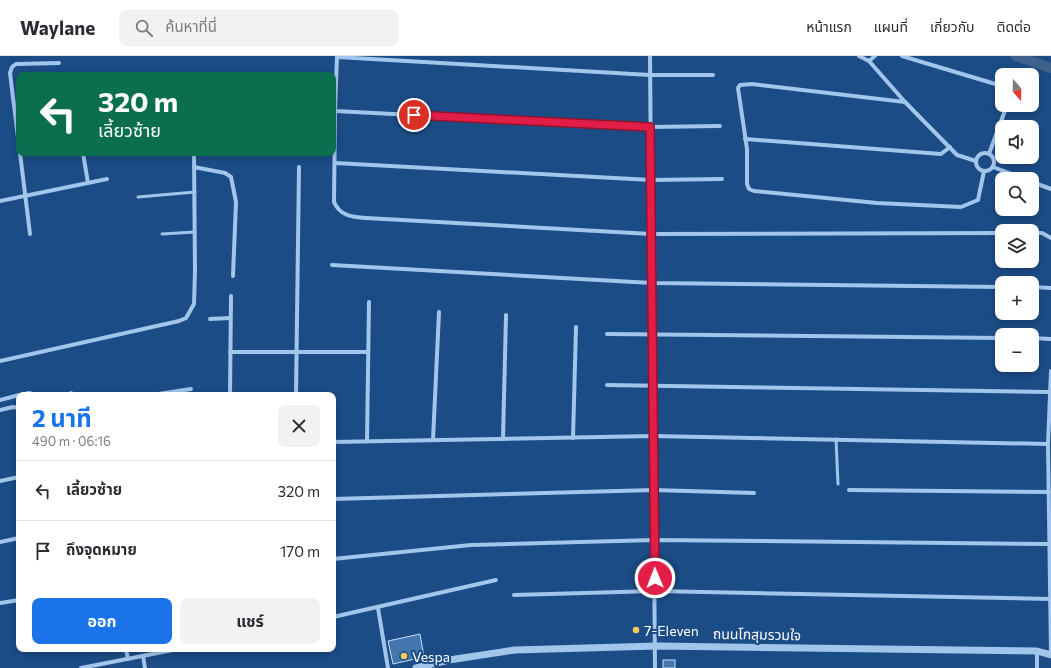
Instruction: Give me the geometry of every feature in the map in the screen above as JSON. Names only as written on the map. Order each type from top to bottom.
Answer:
[{"type":"street","points":[[650,56],[655,668]]},
{"type":"street","points":[[859,56],[869,61],[957,155],[976,161]]},
{"type":"street","points":[[869,61],[875,56]]},
{"type":"street","points":[[902,56],[995,84]]},
{"type":"street","points":[[336,75],[337,57],[650,75],[713,75]]},
{"type":"street","points":[[16,101],[10,73],[12,67],[16,64],[59,63]]},
{"type":"street","points":[[906,102],[745,84],[738,88],[746,139],[747,184],[749,189],[754,191],[877,203],[961,207],[978,200],[984,171]]},
{"type":"street","points":[[336,111],[650,127],[720,126]]},
{"type":"street","points":[[989,154],[1004,112]]},
{"type":"street","points":[[746,139],[941,154],[950,147]]},
{"type":"street","points":[[982,154],[989,154],[994,160],[993,167],[988,171],[981,171],[976,165],[976,158],[982,154]]},
{"type":"street","points":[[20,156],[30,234]]},
{"type":"street","points":[[84,156],[88,183]]},
{"type":"street","points":[[0,361],[171,323],[186,318],[194,304],[194,156]]},
{"type":"street","points":[[335,156],[334,202],[341,213],[354,217],[651,234],[995,233]]},
{"type":"street","points":[[335,163],[651,180],[722,179]]},
{"type":"street","points":[[296,392],[299,167]]},
{"type":"street","points":[[993,167],[1006,172]]},
{"type":"street","points":[[194,168],[225,173],[231,177],[236,202],[233,276]]},
{"type":"street","points":[[0,201],[107,179]]},
{"type":"street","points":[[1039,185],[1051,189]]},
{"type":"street","points":[[1039,233],[1051,238]]},
{"type":"street","points":[[332,265],[652,282],[995,287]]},
{"type":"street","points":[[1039,288],[1051,288]]},
{"type":"street","points":[[230,392],[231,296]]},
{"type":"street","points":[[367,441],[369,302]]},
{"type":"street","points":[[434,440],[439,312]]},
{"type":"street","points":[[504,438],[506,315]]},
{"type":"street","points":[[210,319],[230,318]]},
{"type":"street","points":[[573,438],[576,327]]},
{"type":"street","points":[[608,334],[995,338]]},
{"type":"street","points":[[1039,338],[1051,339]]},
{"type":"street","points":[[230,352],[368,352]]},
{"type":"street","points":[[1051,371],[1049,392],[1051,404],[1048,444],[1051,655]]},
{"type":"street","points":[[607,385],[1049,392]]},
{"type":"street","points":[[169,392],[191,388]]},
{"type":"street","points":[[0,400],[16,396]]},
{"type":"street","points":[[0,410],[16,408]]},
{"type":"street","points":[[336,442],[653,436],[1048,444]]},
{"type":"street","points":[[0,481],[16,478]]},
{"type":"street","points":[[336,499],[654,490],[754,494]]},
{"type":"street","points":[[849,490],[1048,492]]},
{"type":"street","points":[[0,542],[16,539]]},
{"type":"street","points":[[336,559],[471,545],[654,540],[1050,544]]},
{"type":"street","points":[[336,615],[378,608],[496,580]]},
{"type":"street","points":[[514,595],[655,591],[1051,598]]},
{"type":"street","points":[[0,603],[16,600]]},
{"type":"street","points":[[378,608],[388,668]]},
{"type":"street","name":"ถนนโกสุมรวมใจ","points":[[416,668],[449,660],[514,650],[656,646],[1037,652],[1051,655]]},
{"type":"street","points":[[127,652],[128,658]]},
{"type":"street","points":[[82,668],[163,652]]},
{"type":"street","points":[[1037,652],[1037,668]]},
{"type":"street","points":[[143,656],[145,668]]},
{"type":"lane","points":[[138,197],[195,192]]},
{"type":"lane","points":[[162,234],[195,232]]},
{"type":"lane","points":[[836,439],[838,484]]},
{"type":"building","points":[[420,634],[424,657],[393,664],[388,641]]},
{"type":"building","points":[[663,660],[675,660],[675,668],[663,668]]},
{"type":"waterway","points":[[1016,56],[1051,68]]},
{"type":"place","name":"7-Eleven","points":[[636,630]]},
{"type":"place","name":"Vespa","points":[[404,656]]},
{"type":"route","points":[[414,115],[650,127],[655,578]]}]
